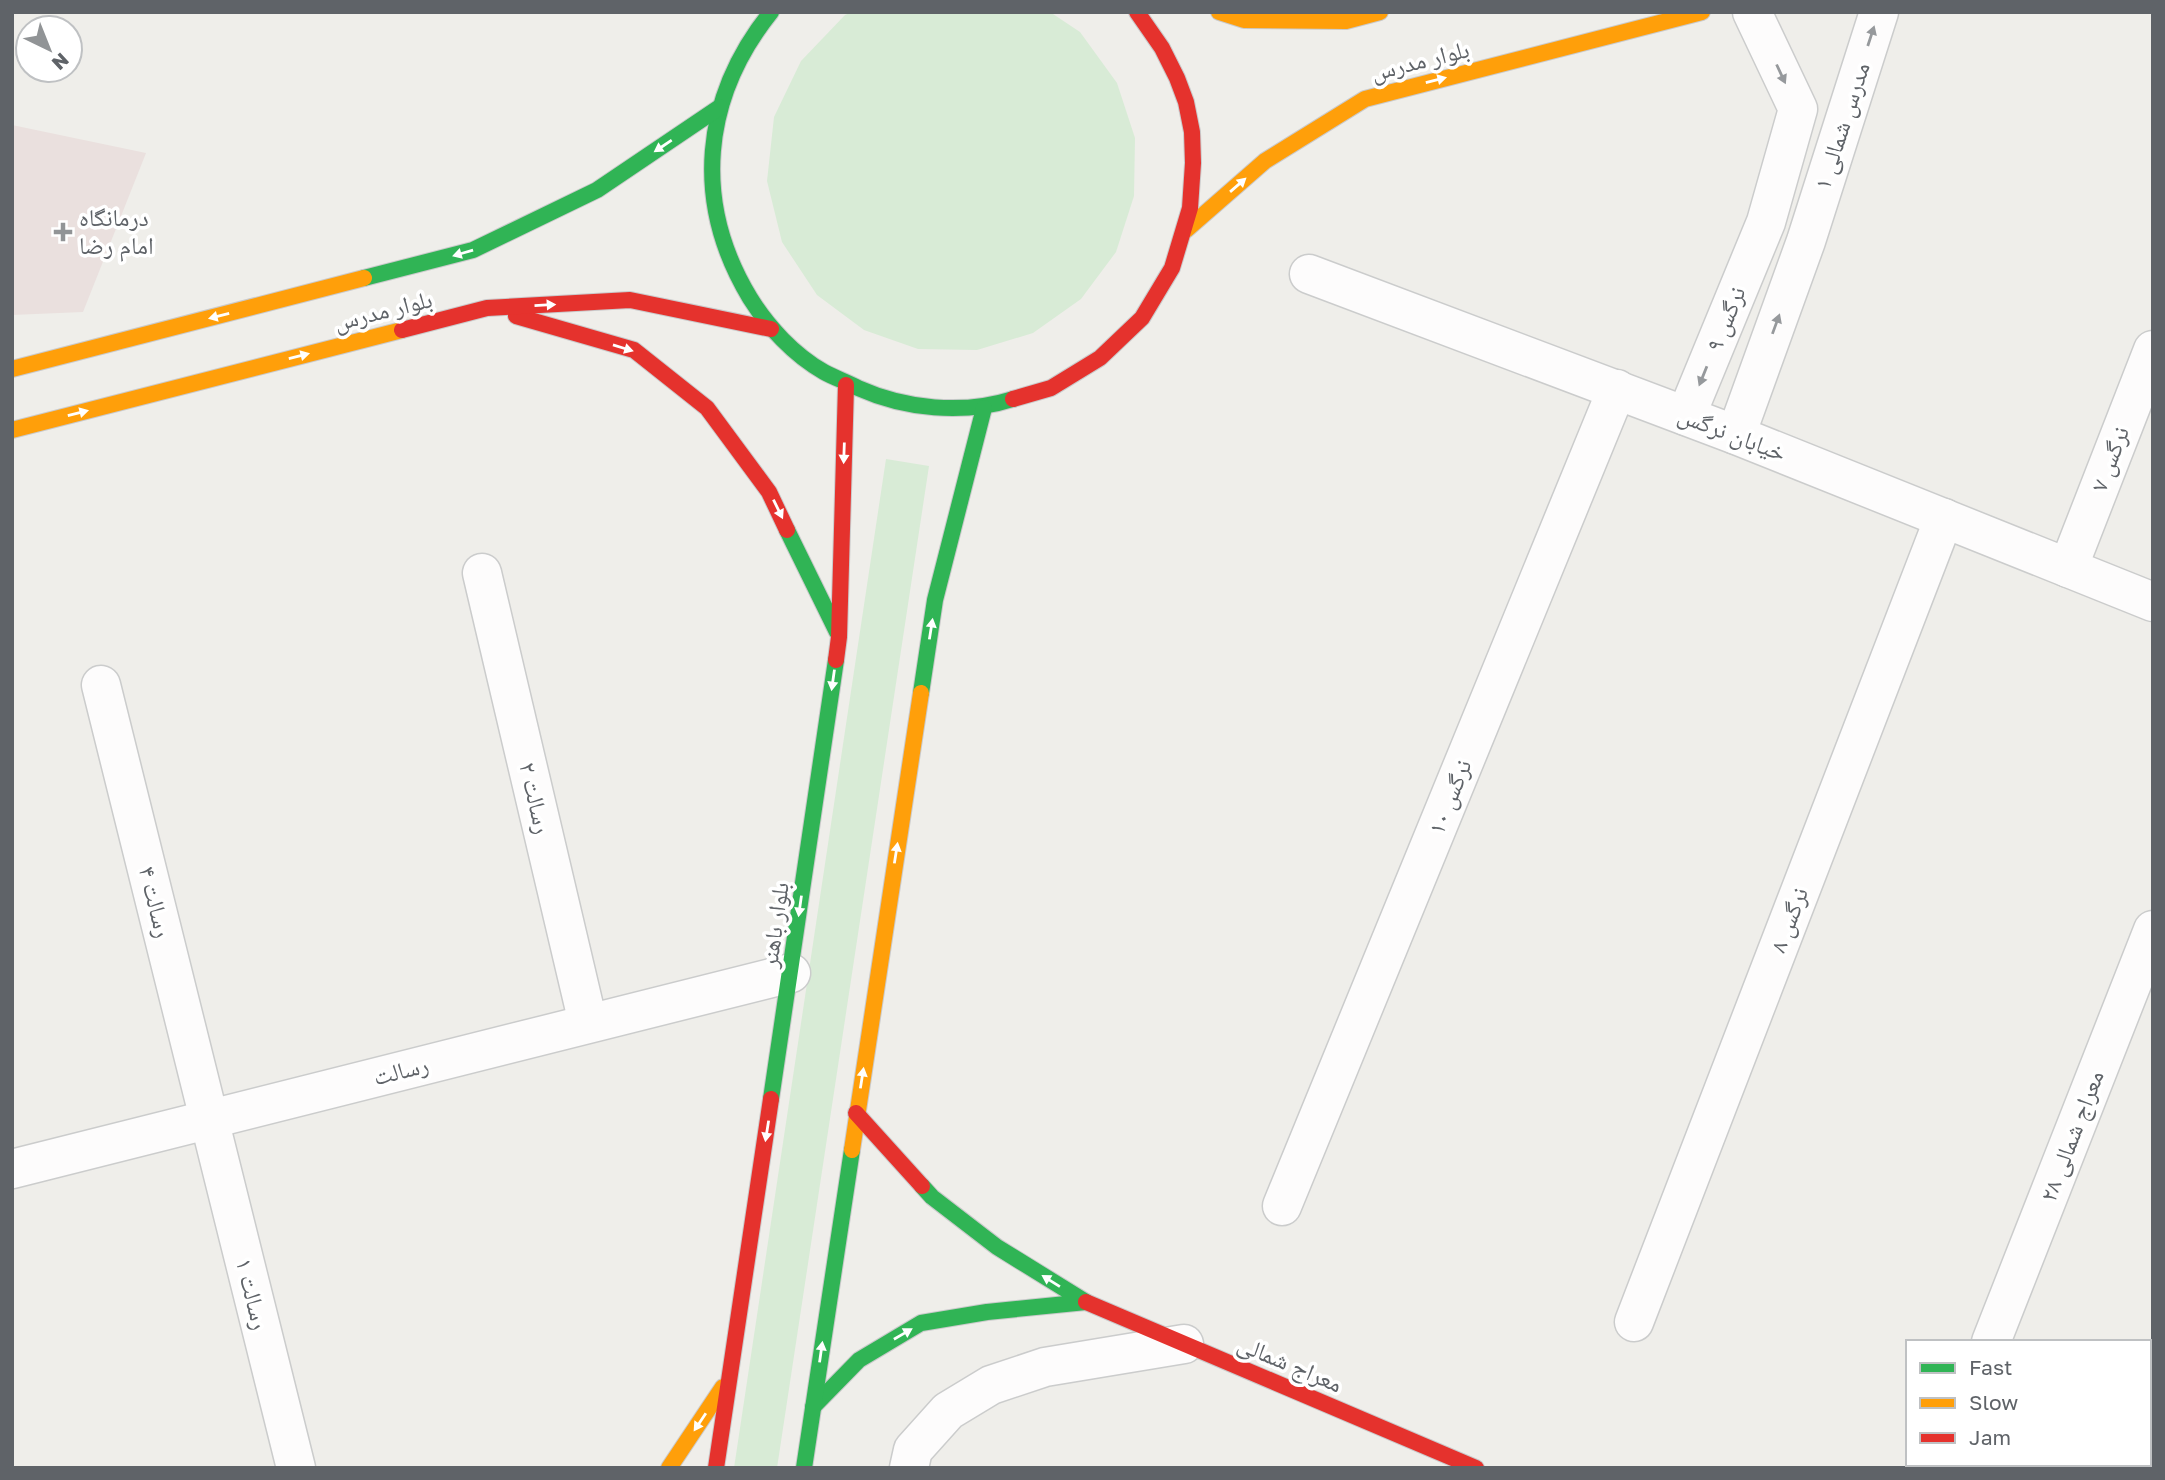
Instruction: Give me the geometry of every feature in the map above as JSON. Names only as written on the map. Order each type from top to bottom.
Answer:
[{"type":"main road","points":[[771,12],[761,22],[737,63],[720,107],[712,154],[713,201],[724,247],[744,290],[771,329],[806,360],[846,385],[891,402],[937,409],[984,408],[1031,397],[1073,377],[1112,349],[1144,314],[1170,274],[1186,230],[1194,183],[1192,136],[1181,89],[1162,47],[1137,12]]},
{"type":"main road","points":[[1219,12],[1244,20],[1346,21],[1380,12]]},
{"type":"main road","name":"بلوار مدرس","points":[[1186,230],[1265,161],[1365,99],[1702,12]]},
{"type":"main road","name":"بلوار مدرس","points":[[12,369],[473,250],[597,190],[720,107]]},
{"type":"main road","name":"بلوار مدرس","points":[[12,430],[487,308],[630,300],[771,329]]},
{"type":"main road","points":[[487,308],[634,350],[707,408],[769,492],[839,637]]},
{"type":"main road","name":"بلوار باهنر","points":[[716,1468],[839,637],[846,385]]},
{"type":"main road","points":[[804,1468],[935,600],[984,408]]},
{"type":"main road","name":"معراج شمالی","points":[[856,1113],[933,1197],[997,1247],[1086,1302],[1476,1468]]},
{"type":"main road","points":[[813,1407],[859,1360],[921,1323],[987,1312],[1086,1302]]},
{"type":"main road","points":[[669,1468],[730,1377]]},
{"type":"street","name":"مدرس شمالی ۱","points":[[1752,12],[1798,110],[1766,222]]},
{"type":"street","name":"مدرس شمالی ۱","points":[[1806,241],[1879,12]]},
{"type":"street","name":"نرگس ۹","points":[[1686,416],[1766,222]]},
{"type":"street","name":"نرگس ۹","points":[[1736,435],[1806,241]]},
{"type":"street","name":"خیابان نرگس","points":[[1309,274],[1736,435],[2153,602]]},
{"type":"street","name":"نرگس ۷","points":[[2068,568],[2153,350]]},
{"type":"street","name":"نرگس ۱۰","points":[[1282,1206],[1617,389]]},
{"type":"street","name":"نرگس ۸","points":[[1634,1322],[1944,518]]},
{"type":"street","name":"رسالت ۲","points":[[482,573],[588,1023]]},
{"type":"street","name":"رسالت ۴","points":[[101,685],[209,1119]]},
{"type":"street","name":"معراج شمالی ۲۸","points":[[1992,1340],[2153,930]]},
{"type":"street","name":"رسالت","points":[[12,1169],[791,973]]},
{"type":"street","name":"رسالت ۱","points":[[209,1119],[296,1468]]},
{"type":"street","points":[[909,1468],[913,1450],[948,1411],[991,1385],[1045,1367],[1184,1344]]},
{"type":"shaded area","name":"درمانگاه امام رضا","points":[[12,125],[146,153],[83,312],[12,315]]},
{"type":"green space","points":[[852,12],[1050,12],[1080,32],[1117,83],[1135,138],[1134,196],[1116,252],[1081,299],[1033,333],[977,350],[918,349],[864,330],[817,295],[782,242],[767,181],[774,117],[801,61],[845,15]]},
{"type":"green space","points":[[886,459],[929,466],[777,1468],[734,1468]]},
{"type":"traffic: fast","points":[[771,12],[748,45],[730,79],[719,115],[713,151],[713,188],[719,225],[731,262],[750,298],[773,330],[802,357],[828,374],[876,395],[915,405],[954,408],[1013,399]]},
{"type":"traffic: fast","points":[[364,278],[473,250],[597,190],[720,107]]},
{"type":"traffic: fast","points":[[921,693],[935,600],[984,408]]},
{"type":"traffic: fast","points":[[787,530],[837,632]]},
{"type":"traffic: fast","points":[[771,1099],[836,660]]},
{"type":"traffic: fast","points":[[804,1468],[852,1150]]},
{"type":"traffic: fast","points":[[813,1407],[859,1360],[921,1323],[987,1312],[1086,1302],[997,1247],[932,1197],[922,1186]]},
{"type":"traffic: slow","points":[[1219,12],[1244,20],[1346,21],[1380,12]]},
{"type":"traffic: slow","points":[[1186,230],[1265,161],[1365,99],[1702,12]]},
{"type":"traffic: slow","points":[[12,369],[364,278]]},
{"type":"traffic: slow","points":[[12,430],[402,330]]},
{"type":"traffic: slow","points":[[852,1150],[921,693]]},
{"type":"traffic: slow","points":[[669,1468],[723,1387]]},
{"type":"traffic: jam","points":[[1013,399],[1051,388],[1100,358],[1142,318],[1172,268],[1190,208],[1192,132],[1186,102],[1177,78],[1162,48],[1137,12]]},
{"type":"traffic: jam","points":[[402,330],[487,308],[630,300],[771,329]]},
{"type":"traffic: jam","points":[[516,316],[634,350],[707,408],[769,492],[787,530]]},
{"type":"traffic: jam","points":[[836,660],[839,637],[846,385]]},
{"type":"traffic: jam","points":[[716,1468],[771,1099]]},
{"type":"traffic: jam","points":[[856,1113],[922,1186]]},
{"type":"traffic: jam","points":[[1086,1302],[1476,1468]]},
{"type":"place","name":"درمانگاه امام رضا","points":[[63,232]]}]
